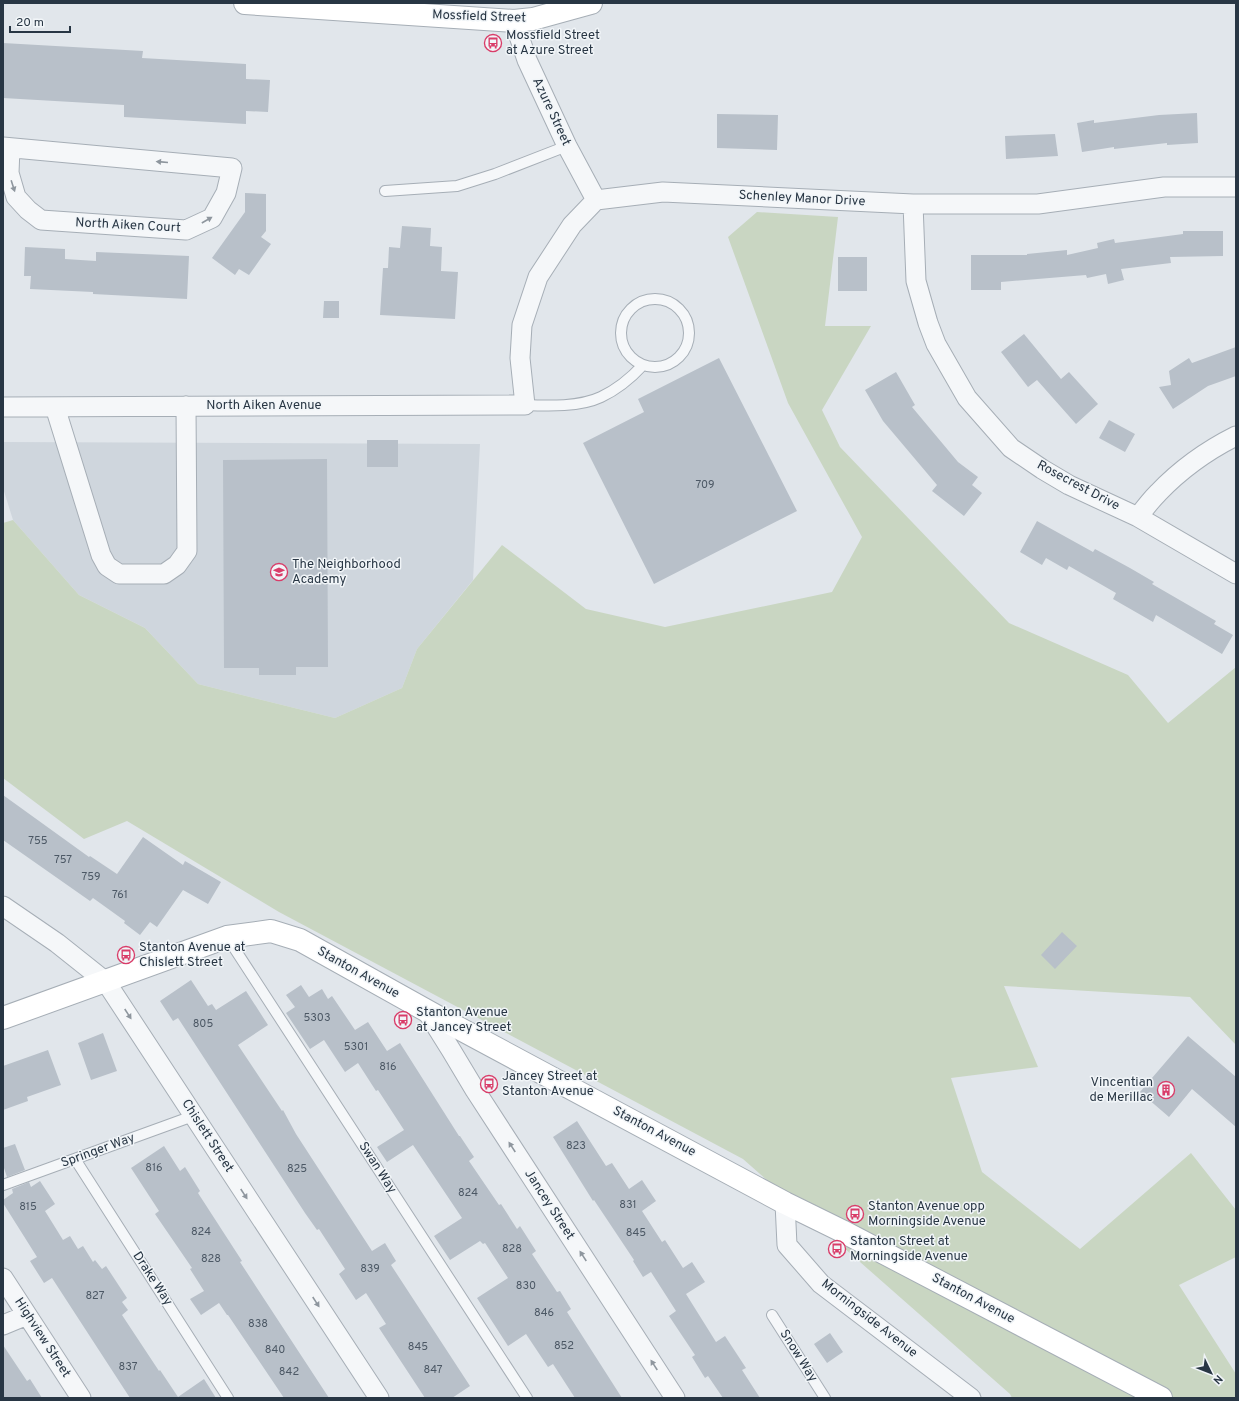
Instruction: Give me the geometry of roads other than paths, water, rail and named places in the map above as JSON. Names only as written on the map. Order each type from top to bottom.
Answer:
[{"type":"street","name":"Mossfield Street","points":[[245,3],[514,21],[533,19],[591,3]]},
{"type":"street","name":"Azure Street","points":[[514,21],[527,60],[567,146],[596,200]]},
{"type":"street","name":"North Aiken Court","points":[[6,148],[232,168],[226,193],[212,218],[186,230],[41,220],[28,210],[16,197],[9,173],[6,148]]},
{"type":"street","name":"Schenley Manor Drive","points":[[596,200],[663,192],[913,204],[1038,204],[1164,187],[1236,186]]},
{"type":"street","points":[[525,405],[520,358],[522,325],[538,277],[572,225],[596,200]]},
{"type":"street","name":"Rosecrest Drive","points":[[913,204],[916,281],[928,323],[936,344],[967,398],[1011,448],[1069,485],[1138,517],[1236,574]]},
{"type":"street","name":"North Aiken Avenue","points":[[3,407],[525,405]]},
{"type":"street","points":[[55,407],[101,555],[107,566],[119,574],[164,574],[177,566],[187,550],[186,406]]},
{"type":"street","points":[[1138,517],[1158,493],[1187,467],[1220,444],[1236,436]]},
{"type":"street","name":"Chislett Street","points":[[3,906],[57,943],[106,982],[379,1398]]},
{"type":"street","name":"Stanton Avenue","points":[[3,1018],[227,937],[271,931],[300,940],[426,1010],[785,1202],[849,1234],[1160,1398]]},
{"type":"street","name":"Jancey Street","points":[[426,1010],[479,1097],[675,1398]]},
{"type":"street","name":"Morningside Avenue","points":[[785,1202],[787,1245],[821,1284],[971,1398]]},
{"type":"street","name":"Highview Street","points":[[3,1278],[82,1398]]},
{"type":"street","points":[[3,1325],[27,1315]]},
{"type":"lane","points":[[384,191],[457,186],[495,174],[567,146]]},
{"type":"lane","points":[[647,300],[668,302],[678,309],[685,318],[688,329],[688,340],[684,351],[676,359],[666,365],[655,367],[644,365],[634,360],[626,352],[622,342],[621,332],[623,321],[637,304],[647,300]]},
{"type":"lane","points":[[525,405],[554,406],[578,403],[601,397],[627,381],[644,365]]},
{"type":"lane","name":"Swan Way","points":[[227,937],[526,1398]]},
{"type":"lane","name":"Springer Way","points":[[3,1185],[193,1116]]},
{"type":"lane","name":"Drake Way","points":[[75,1160],[228,1398]]},
{"type":"lane","name":"Snow Way","points":[[772,1315],[825,1398]]},
{"type":"place","name":"Mossfield Street at Azure Street","points":[[493,43]]},
{"type":"place","name":"The Neighborhood Academy","points":[[279,572]]},
{"type":"place","name":"Stanton Avenue at Chislett Street","points":[[126,955]]},
{"type":"place","name":"Stanton Avenue at Jancey Street","points":[[403,1020]]},
{"type":"place","name":"Jancey Street at Stanton Avenue","points":[[489,1084]]},
{"type":"place","name":"Vincentian de Merillac","points":[[1166,1090]]},
{"type":"place","name":"Stanton Avenue opp Morningside Avenue","points":[[855,1214]]},
{"type":"place","name":"Stanton Street at Morningside Avenue","points":[[837,1249]]}]
